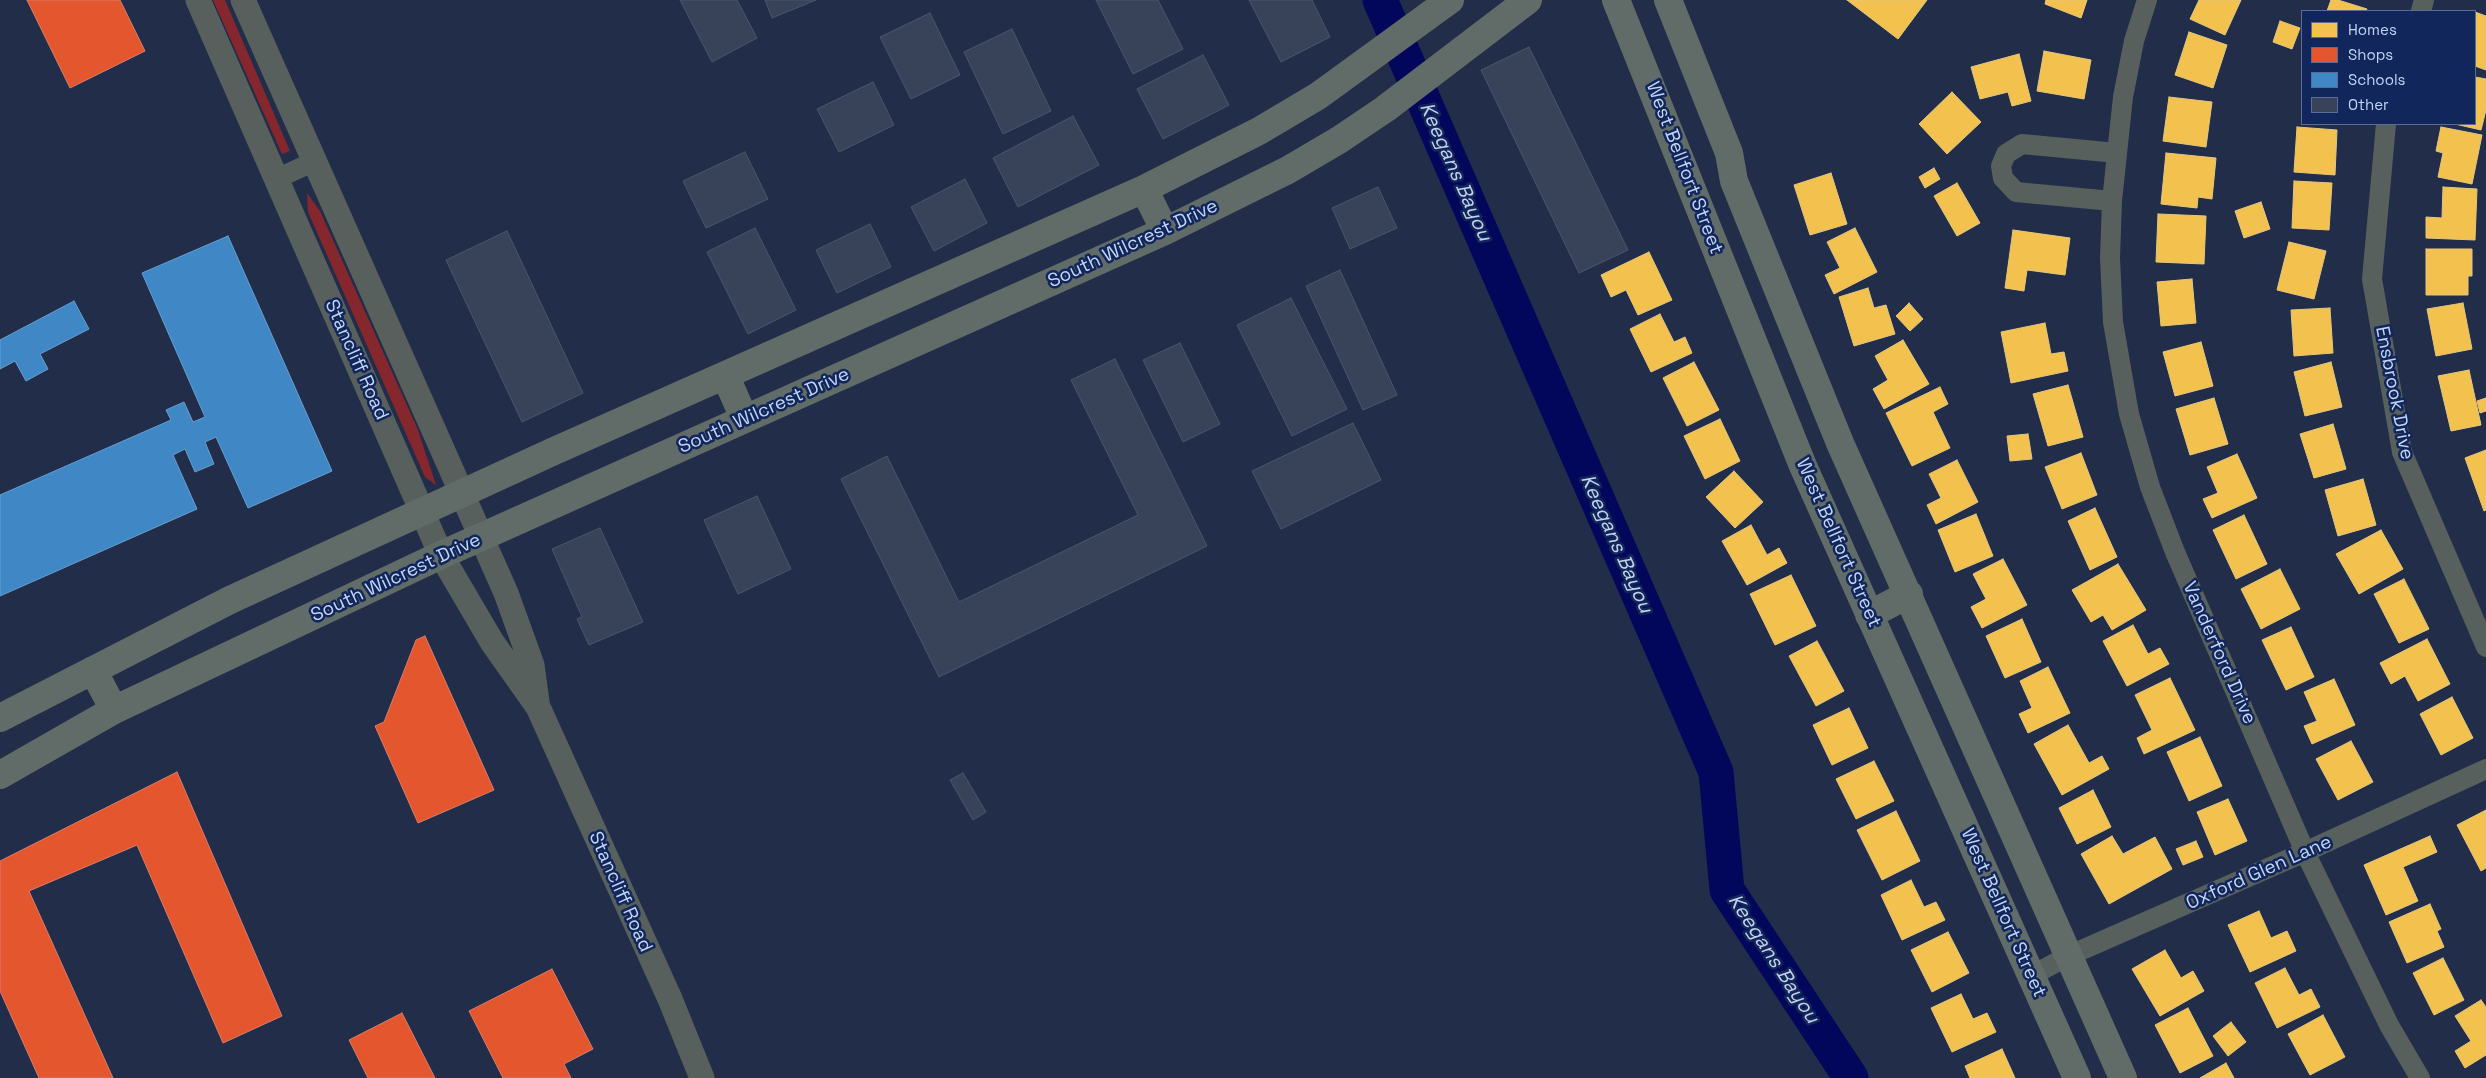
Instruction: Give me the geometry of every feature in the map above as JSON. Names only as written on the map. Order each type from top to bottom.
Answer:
[{"type":"main road","name":"West Bellfort Street","points":[[1616,0],[1803,466],[2077,1078]]},
{"type":"main road","points":[[1668,0],[1729,153],[1734,181],[1840,443],[1909,594],[2123,1078]]},
{"type":"main road","points":[[0,718],[230,600],[1144,189],[1259,131],[1318,96],[1444,5]]},
{"type":"main road","name":"South Wilcrest Drive","points":[[0,775],[114,710],[441,555],[1165,231],[1288,170],[1339,140],[1384,109],[1519,7]]},
{"type":"main road","points":[[1696,199],[1734,181]]},
{"type":"main road","points":[[1144,189],[1165,231]]},
{"type":"main road","points":[[726,377],[744,418]]},
{"type":"main road","points":[[1870,615],[1909,594]]},
{"type":"main road","points":[[93,670],[114,710]]},
{"type":"street","name":"Stancliff Road","points":[[198,0],[441,555],[492,642],[538,707],[628,911],[670,1000],[702,1078]]},
{"type":"street","name":"Stancliff Road","points":[[243,0],[463,494],[513,611],[532,665],[538,707]]},
{"type":"street","name":"Vanderford Drive","points":[[2146,0],[2134,41],[2123,97],[2112,201],[2110,258],[2113,322],[2130,414],[2150,487],[2175,552],[2305,852],[2390,1025],[2420,1078]]},
{"type":"street","name":"Ensbrook Drive","points":[[2386,125],[2372,278],[2402,452],[2486,647]]},
{"type":"street","points":[[2112,201],[2022,194],[2010,189],[2006,184],[2001,166],[2006,154],[2022,144],[2117,153]]},
{"type":"street","points":[[276,178],[315,161]]},
{"type":"street","name":"Oxford Glen Lane","points":[[2031,976],[2068,956],[2305,852],[2486,769]]},
{"type":"shaded area","points":[[213,0],[225,0],[290,151],[282,154]]},
{"type":"shaded area","points":[[307,193],[320,211],[418,430],[436,485],[425,477],[308,212]]},
{"type":"building: Homes","points":[[1847,0],[1927,0],[1898,39]]},
{"type":"building: Homes","points":[[2046,0],[2087,0],[2081,18],[2045,4]]},
{"type":"building: Homes","points":[[2199,0],[2241,0],[2225,35],[2190,19]]},
{"type":"building: Homes","points":[[2331,0],[2338,0],[2367,9],[2366,10],[2327,10]]},
{"type":"building: Homes","points":[[2476,12],[2486,16],[2486,70],[2476,66]]},
{"type":"building: Homes","points":[[2280,21],[2300,28],[2292,49],[2273,42]]},
{"type":"building: Homes","points":[[2189,32],[2227,45],[2213,88],[2175,75]]},
{"type":"building: Homes","points":[[2044,51],[2091,60],[2084,99],[2037,91]]},
{"type":"building: Homes","points":[[2019,54],[2031,101],[2012,106],[2008,92],[1980,99],[1971,67]]},
{"type":"building: Homes","points":[[2476,77],[2486,79],[2486,110],[2481,130],[2459,125],[2476,125]]},
{"type":"building: Homes","points":[[1952,92],[1981,122],[1947,154],[1919,124]]},
{"type":"building: Homes","points":[[2169,97],[2212,102],[2206,147],[2163,141]]},
{"type":"building: Homes","points":[[2297,127],[2337,130],[2335,175],[2294,172]]},
{"type":"building: Homes","points":[[2441,127],[2482,135],[2472,184],[2438,177],[2443,153],[2436,151]]},
{"type":"building: Homes","points":[[2166,153],[2216,158],[2212,199],[2198,197],[2197,208],[2161,204]]},
{"type":"building: Homes","points":[[1934,168],[1940,179],[1925,188],[1919,177]]},
{"type":"building: Homes","points":[[1831,173],[1847,224],[1810,235],[1794,185]]},
{"type":"building: Homes","points":[[2294,181],[2332,183],[2329,230],[2292,228]]},
{"type":"building: Homes","points":[[1957,183],[1980,223],[1957,236],[1934,196]]},
{"type":"building: Homes","points":[[2443,187],[2477,189],[2475,240],[2426,238],[2426,217],[2442,218]]},
{"type":"building: Homes","points":[[2261,202],[2270,229],[2244,238],[2235,211]]},
{"type":"building: Homes","points":[[2158,214],[2206,216],[2204,264],[2156,262]]},
{"type":"building: Homes","points":[[1855,228],[1877,272],[1834,294],[1825,275],[1840,268],[1827,242]]},
{"type":"building: Homes","points":[[2013,230],[2070,238],[2065,275],[2027,270],[2024,291],[2005,288]]},
{"type":"building: Homes","points":[[2289,242],[2326,251],[2314,299],[2277,290]]},
{"type":"building: Homes","points":[[2426,249],[2472,249],[2472,276],[2468,276],[2468,295],[2426,295]]},
{"type":"building: Homes","points":[[1649,252],[1672,300],[1638,315],[1626,290],[1611,297],[1601,275]]},
{"type":"building: Homes","points":[[2192,279],[2196,323],[2161,326],[2157,282]]},
{"type":"building: Homes","points":[[1868,288],[1874,308],[1886,305],[1895,334],[1854,346],[1839,297]]},
{"type":"building: Homes","points":[[1909,303],[1923,319],[1910,331],[1896,316]]},
{"type":"building: Homes","points":[[2463,303],[2472,349],[2436,356],[2427,309]]},
{"type":"building: Homes","points":[[2330,308],[2333,353],[2294,356],[2291,310]]},
{"type":"building: Homes","points":[[1660,314],[1674,342],[1685,337],[1692,353],[1651,372],[1630,329]]},
{"type":"building: Homes","points":[[2045,323],[2051,354],[2064,352],[2068,371],[2011,383],[2001,332]]},
{"type":"building: Homes","points":[[1903,340],[1929,384],[1884,409],[1873,389],[1888,380],[1875,356]]},
{"type":"building: Homes","points":[[2201,342],[2213,386],[2175,396],[2163,352]]},
{"type":"building: Homes","points":[[1694,362],[1719,410],[1687,426],[1663,378]]},
{"type":"building: Homes","points":[[2331,362],[2342,407],[2305,416],[2294,372]]},
{"type":"building: Homes","points":[[2469,370],[2481,425],[2451,431],[2438,376]]},
{"type":"building: Homes","points":[[2068,385],[2083,437],[2048,446],[2033,394]]},
{"type":"building: Homes","points":[[1940,387],[1948,404],[1933,412],[1950,448],[1912,466],[1886,413]]},
{"type":"building: Homes","points":[[2214,398],[2228,444],[2190,455],[2176,409]]},
{"type":"building: Homes","points":[[2486,398],[2486,411],[2480,413],[2477,401]]},
{"type":"building: Homes","points":[[1720,419],[1740,461],[1705,479],[1684,436]]},
{"type":"building: Homes","points":[[2333,424],[2346,469],[2314,478],[2300,434]]},
{"type":"building: Homes","points":[[2028,434],[2032,459],[2010,461],[2007,436]]},
{"type":"building: Homes","points":[[2486,450],[2486,510],[2484,511],[2465,458]]},
{"type":"building: Homes","points":[[2081,453],[2097,495],[2062,509],[2045,467]]},
{"type":"building: Homes","points":[[2237,454],[2257,498],[2212,518],[2203,499],[2218,493],[2207,467]]},
{"type":"building: Homes","points":[[1957,460],[1978,502],[1936,524],[1927,505],[1941,498],[1929,474]]},
{"type":"building: Homes","points":[[1734,471],[1763,502],[1735,528],[1706,497]]},
{"type":"building: Homes","points":[[2363,479],[2376,525],[2338,536],[2325,490]]},
{"type":"building: Homes","points":[[2095,508],[2117,557],[2090,570],[2068,521]]},
{"type":"building: Homes","points":[[1976,514],[1993,556],[1955,572],[1938,530]]},
{"type":"building: Homes","points":[[2244,515],[2267,564],[2236,579],[2213,530]]},
{"type":"building: Homes","points":[[1751,525],[1767,555],[1779,548],[1787,563],[1747,585],[1722,541]]},
{"type":"building: Homes","points":[[2381,530],[2403,569],[2359,594],[2336,554]]},
{"type":"building: Homes","points":[[2003,559],[2027,605],[1982,628],[1971,607],[1986,599],[1973,574]]},
{"type":"building: Homes","points":[[2118,564],[2146,610],[2112,630],[2103,615],[2091,622],[2072,590]]},
{"type":"building: Homes","points":[[2280,569],[2300,609],[2261,629],[2241,589]]},
{"type":"building: Homes","points":[[1791,575],[1816,626],[1775,645],[1750,594]]},
{"type":"building: Homes","points":[[2404,579],[2429,629],[2399,643],[2374,594]]},
{"type":"building: Homes","points":[[2022,619],[2041,662],[2005,678],[1986,636]]},
{"type":"building: Homes","points":[[2133,625],[2148,654],[2160,648],[2169,664],[2127,686],[2103,641]]},
{"type":"building: Homes","points":[[2291,627],[2314,677],[2286,690],[2262,640]]},
{"type":"building: Homes","points":[[2427,639],[2450,684],[2418,701],[2405,676],[2391,684],[2380,663]]},
{"type":"building: Homes","points":[[1817,641],[1844,691],[1816,706],[1789,656]]},
{"type":"building: Homes","points":[[2048,667],[2070,713],[2028,733],[2019,714],[2032,708],[2020,681]]},
{"type":"building: Homes","points":[[2170,678],[2195,730],[2144,754],[2137,738],[2152,730],[2135,695]]},
{"type":"building: Homes","points":[[2334,679],[2355,725],[2312,744],[2304,726],[2317,721],[2304,692]]},
{"type":"building: Homes","points":[[2452,697],[2473,738],[2441,755],[2420,714]]},
{"type":"building: Homes","points":[[1849,708],[1868,748],[1832,765],[1813,725]]},
{"type":"building: Homes","points":[[2068,725],[2089,763],[2102,756],[2109,769],[2062,795],[2034,744]]},
{"type":"building: Homes","points":[[2200,737],[2222,786],[2189,801],[2167,752]]},
{"type":"building: Homes","points":[[2351,741],[2373,782],[2338,800],[2316,759]]},
{"type":"building: Homes","points":[[1874,761],[1894,801],[1856,819],[1836,779]]},
{"type":"building: Homes","points":[[2093,790],[2111,827],[2077,844],[2059,808]]},
{"type":"building: Homes","points":[[2228,799],[2247,841],[2215,855],[2197,812]]},
{"type":"building: Homes","points":[[2486,810],[2486,868],[2481,871],[2457,825]]},
{"type":"building: Homes","points":[[1896,811],[1920,861],[1882,880],[1857,830]]},
{"type":"building: Homes","points":[[2112,836],[2123,854],[2155,837],[2172,869],[2109,904],[2081,854]]},
{"type":"building: Homes","points":[[2430,836],[2437,852],[2403,867],[2418,901],[2386,915],[2364,865]]},
{"type":"building: Homes","points":[[2196,841],[2203,857],[2183,865],[2176,849]]},
{"type":"building: Homes","points":[[1911,880],[1924,907],[1936,902],[1945,920],[1902,940],[1881,895]]},
{"type":"building: Homes","points":[[2430,904],[2441,929],[2437,931],[2444,947],[2407,963],[2389,922]]},
{"type":"building: Homes","points":[[2259,911],[2271,938],[2287,931],[2296,951],[2250,972],[2228,925]]},
{"type":"building: Homes","points":[[1948,932],[1969,973],[1932,992],[1911,950]]},
{"type":"building: Homes","points":[[2165,950],[2181,978],[2193,971],[2204,991],[2160,1016],[2132,969]]},
{"type":"building: Homes","points":[[2443,958],[2464,1000],[2434,1015],[2413,973]]},
{"type":"building: Homes","points":[[2285,968],[2299,995],[2311,989],[2320,1007],[2277,1028],[2255,983]]},
{"type":"building: Homes","points":[[1961,994],[1973,1019],[1987,1013],[1996,1032],[1952,1052],[1931,1008]]},
{"type":"building: Homes","points":[[2481,1000],[2486,1007],[2486,1055],[2465,1068],[2455,1051],[2471,1041],[2455,1016]]},
{"type":"building: Homes","points":[[2188,1008],[2213,1056],[2180,1073],[2155,1025]]},
{"type":"building: Homes","points":[[2323,1015],[2345,1057],[2310,1075],[2288,1034]]},
{"type":"building: Homes","points":[[2231,1022],[2246,1042],[2228,1056],[2213,1036]]},
{"type":"building: Homes","points":[[2002,1049],[2015,1078],[1970,1078],[1965,1066]]},
{"type":"building: Homes","points":[[2226,1063],[2234,1078],[2200,1078]]},
{"type":"building: Shops","points":[[27,0],[120,0],[145,51],[70,88]]},
{"type":"building: Shops","points":[[425,636],[494,790],[418,823],[375,726],[384,722],[416,640]]},
{"type":"building: Shops","points":[[177,772],[282,1016],[223,1043],[137,845],[29,891],[113,1078],[39,1078],[0,991],[0,861]]},
{"type":"building: Shops","points":[[552,969],[593,1049],[564,1064],[571,1078],[503,1078],[469,1011]]},
{"type":"building: Shops","points":[[402,1013],[435,1078],[368,1078],[349,1040]]},
{"type":"building: Schools","points":[[228,236],[332,471],[248,508],[216,437],[205,442],[214,464],[195,472],[185,449],[173,455],[197,509],[0,596],[0,495],[171,420],[166,410],[184,402],[193,422],[205,417],[142,273]]},
{"type":"building: Schools","points":[[74,301],[89,329],[40,354],[48,369],[26,381],[15,361],[0,369],[0,340]]},
{"type":"building: Other","points":[[680,0],[737,0],[757,38],[712,62]]},
{"type":"building: Other","points":[[765,0],[816,0],[772,18]]},
{"type":"building: Other","points":[[1096,0],[1158,0],[1183,49],[1133,74]]},
{"type":"building: Other","points":[[1249,0],[1312,0],[1330,37],[1281,62]]},
{"type":"building: Other","points":[[930,13],[960,75],[911,99],[880,37]]},
{"type":"building: Other","points":[[1012,29],[1051,111],[1003,134],[964,52]]},
{"type":"building: Other","points":[[1529,47],[1628,250],[1579,273],[1481,70]]},
{"type":"building: Other","points":[[1203,55],[1229,105],[1163,139],[1137,89]]},
{"type":"building: Other","points":[[873,82],[894,125],[839,152],[817,109]]},
{"type":"building: Other","points":[[1073,116],[1099,165],[1018,207],[993,158]]},
{"type":"building: Other","points":[[745,152],[768,199],[706,228],[683,181]]},
{"type":"building: Other","points":[[965,179],[987,223],[934,251],[911,207]]},
{"type":"building: Other","points":[[1378,187],[1397,228],[1350,249],[1332,208]]},
{"type":"building: Other","points":[[870,224],[891,267],[837,293],[816,250]]},
{"type":"building: Other","points":[[755,228],[796,310],[748,334],[707,252]]},
{"type":"building: Other","points":[[507,231],[583,393],[522,422],[446,260]]},
{"type":"building: Other","points":[[1340,270],[1397,395],[1363,410],[1306,286]]},
{"type":"building: Other","points":[[1291,298],[1347,409],[1292,436],[1237,325]]},
{"type":"building: Other","points":[[1180,343],[1220,424],[1183,442],[1143,360]]},
{"type":"building: Other","points":[[1115,359],[1207,546],[939,677],[841,479],[887,456],[959,602],[1138,515],[1071,380]]},
{"type":"building: Other","points":[[1353,423],[1381,480],[1281,529],[1252,471]]},
{"type":"building: Other","points":[[757,496],[791,569],[738,594],[704,520]]},
{"type":"building: Other","points":[[600,528],[643,622],[589,645],[577,619],[582,617],[552,549]]},
{"type":"building: Other","points":[[963,773],[986,812],[973,820],[950,780]]},
{"type":"waterway","name":"Keegans Bayou","points":[[1380,0],[1716,772],[1727,890],[1851,1078]]}]
